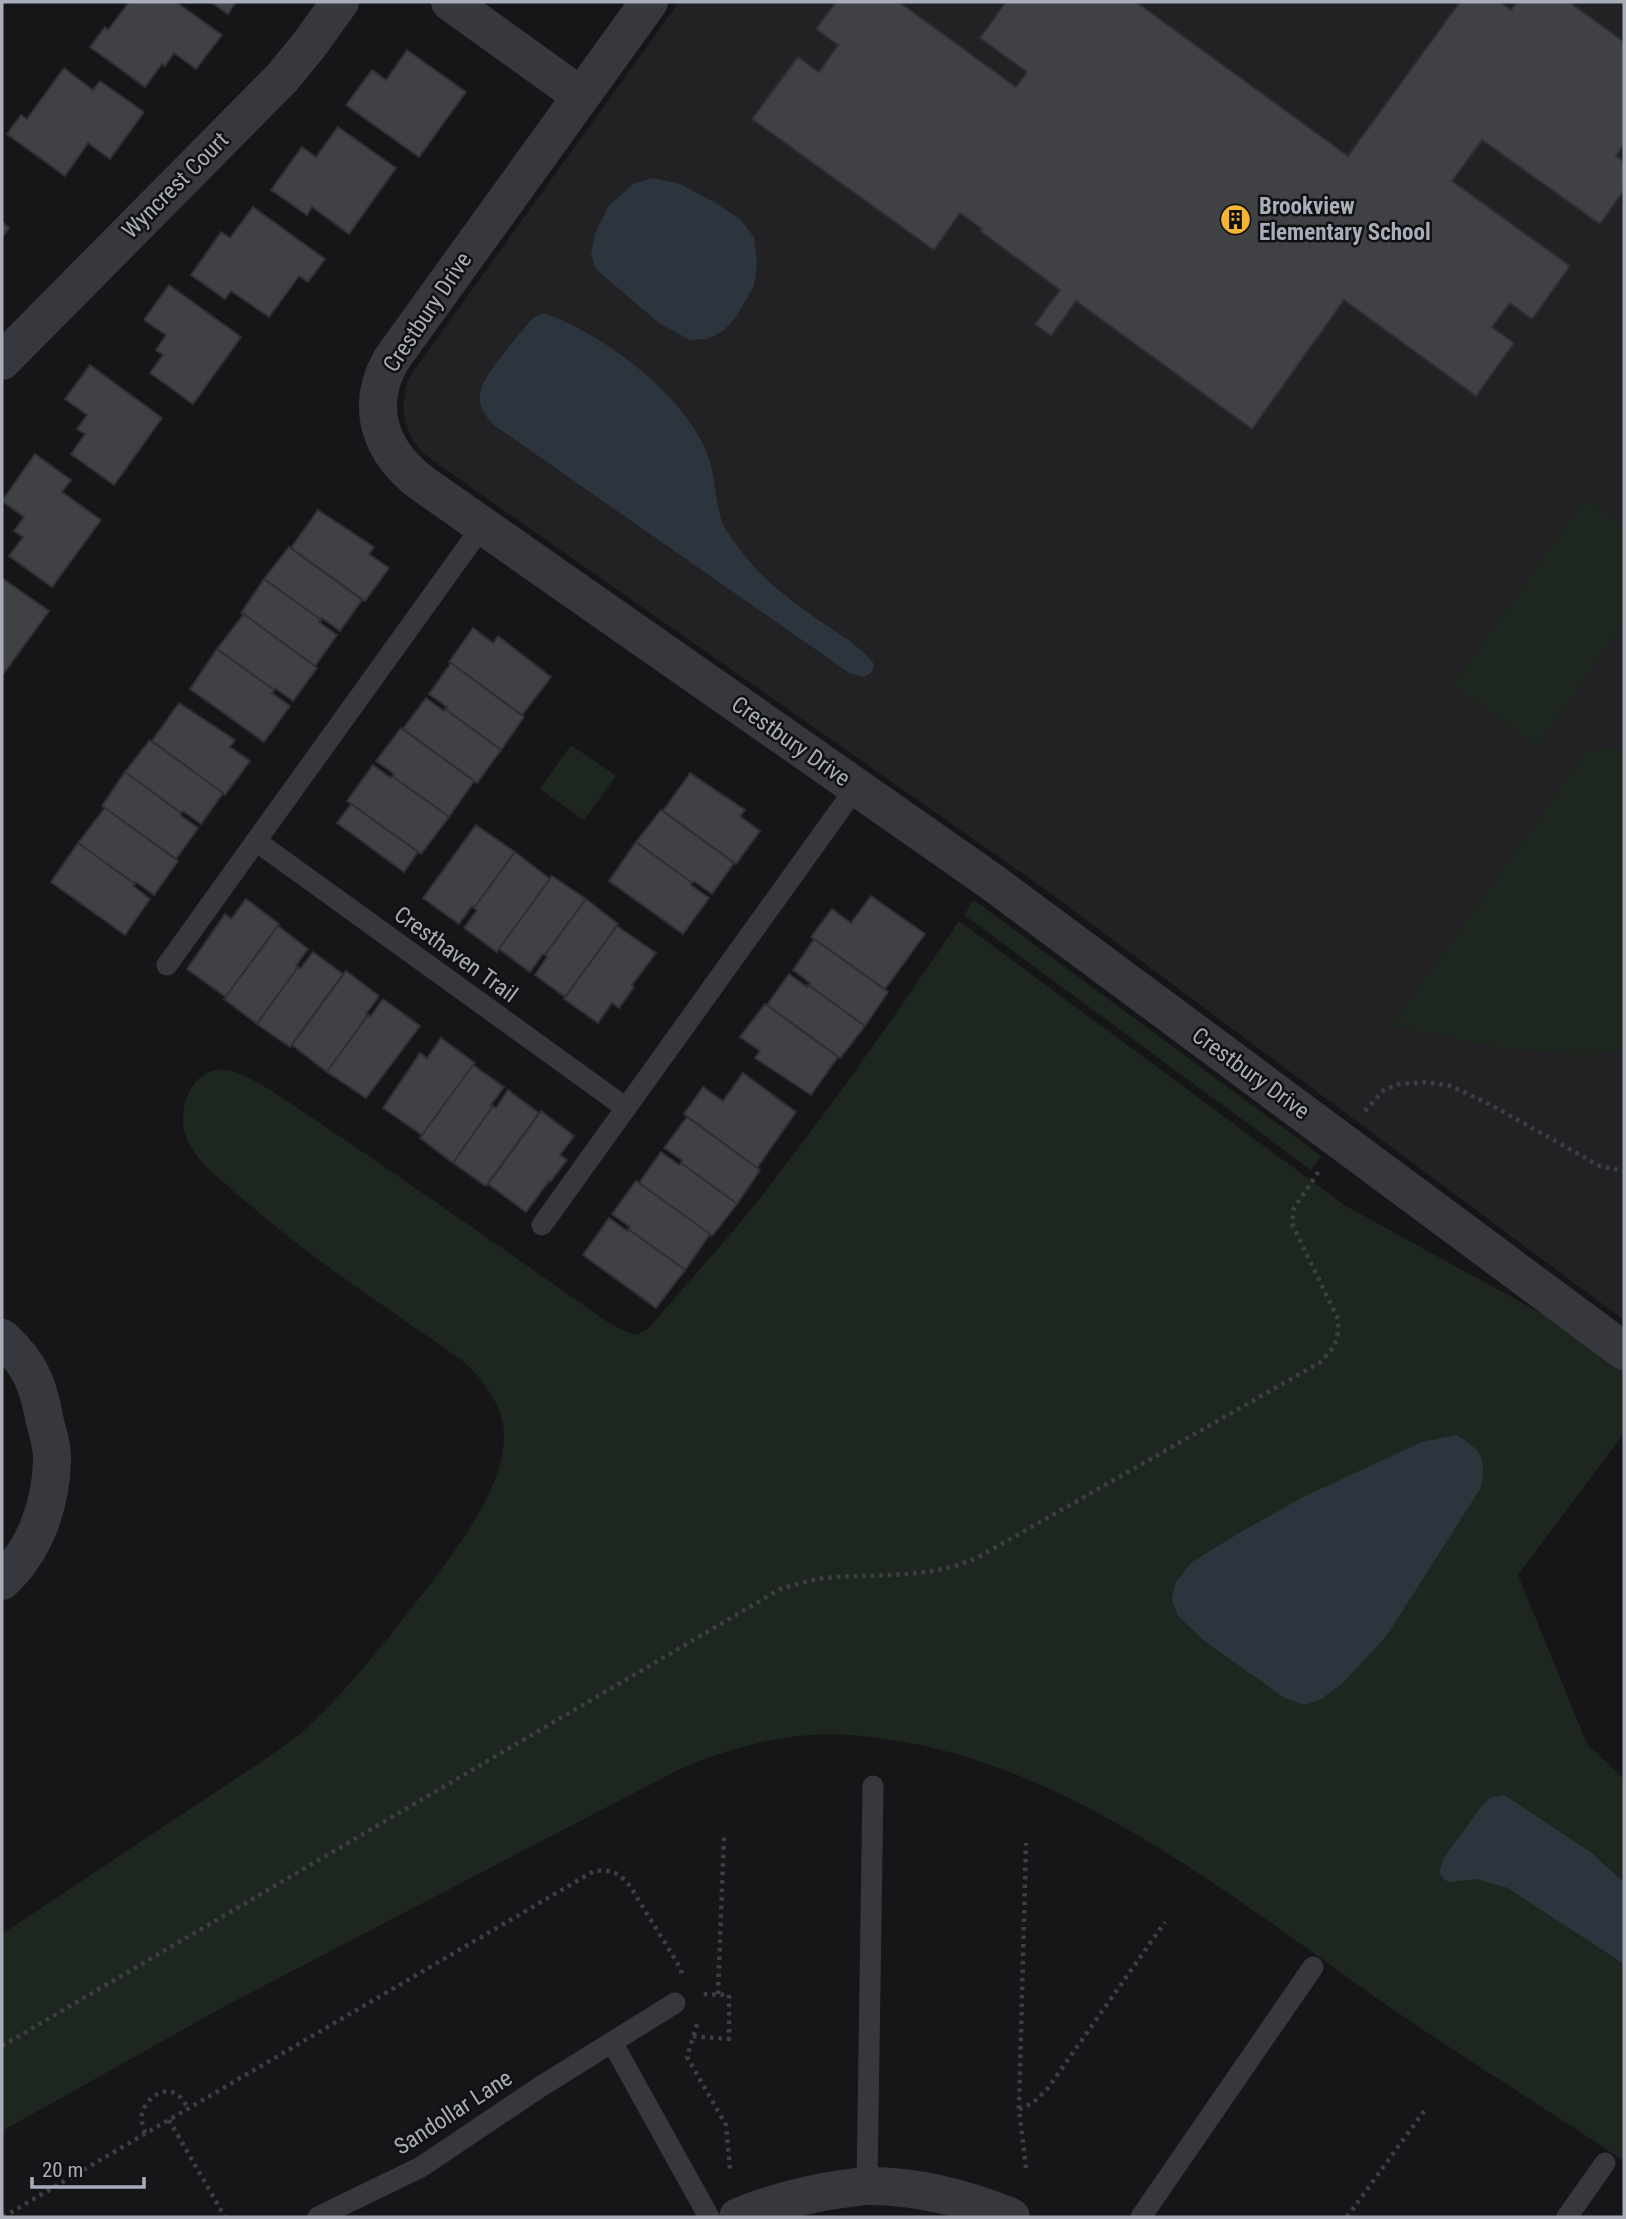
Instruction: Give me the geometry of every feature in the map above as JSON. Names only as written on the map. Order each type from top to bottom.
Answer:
[{"type":"street","name":"Wyncrest Court","points":[[2,361],[282,78],[340,2]]},
{"type":"street","points":[[450,2],[581,96]]},
{"type":"street","name":"Crestbury Drive","points":[[649,2],[387,366],[380,387],[378,407],[380,425],[392,454],[416,478],[1039,916],[1624,1351]]},
{"type":"street","points":[[2,1338],[18,1353],[38,1387],[53,1457],[48,1500],[35,1537],[16,1568],[2,1581]]},
{"type":"street","points":[[738,2217],[781,2201],[867,2186],[922,2191],[983,2206],[1011,2217]]},
{"type":"lane","points":[[167,965],[483,525]]},
{"type":"lane","points":[[542,1225],[857,786]]},
{"type":"lane","name":"Cresthaven Trail","points":[[256,841],[626,1108]]},
{"type":"lane","points":[[867,2186],[873,1787]]},
{"type":"lane","points":[[1141,2217],[1313,1967]]},
{"type":"lane","name":"Sandollar Lane","points":[[318,2217],[421,2167],[682,1993]]},
{"type":"lane","points":[[612,2042],[709,2217]]},
{"type":"lane","points":[[1567,2217],[1605,2164]]},
{"type":"path","points":[[1368,1107],[1384,1090],[1399,1084],[1451,1086],[1491,1105],[1600,1166],[1624,1171]]},
{"type":"path","points":[[2,2046],[782,1588],[822,1578],[928,1573],[957,1566],[976,1558],[1319,1363],[1332,1351],[1338,1334],[1338,1319],[1292,1223],[1294,1208],[1313,1178]]},
{"type":"path","points":[[718,1994],[724,1836]]},
{"type":"path","points":[[1026,1843],[1019,2109],[1026,2168]]},
{"type":"path","points":[[3,2217],[594,1871],[608,1869],[620,1874],[630,1886],[681,1969],[682,1993],[729,1994],[729,2039],[693,2036]]},
{"type":"path","points":[[1019,2109],[1033,2103],[1048,2088],[1165,1922]]},
{"type":"path","points":[[701,2012],[687,2057],[726,2125],[730,2169]]},
{"type":"path","points":[[145,2133],[141,2120],[143,2110],[149,2100],[158,2093],[170,2091],[179,2096],[188,2108]]},
{"type":"path","points":[[1347,2217],[1427,2107]]},
{"type":"path","points":[[169,2120],[225,2217]]},
{"type":"shaded area","points":[[679,2],[1624,2],[1624,1320],[1039,885],[438,464],[423,453],[412,439],[405,422],[403,407],[407,382]]},
{"type":"shaded area","points":[[653,178],[680,184],[714,202],[740,219],[754,237],[757,263],[754,286],[736,317],[723,331],[707,339],[690,340],[659,323],[597,270],[591,255],[595,233],[608,207],[633,184]]},
{"type":"shaded area","points":[[543,313],[566,322],[615,351],[662,389],[682,411],[708,456],[721,519],[734,541],[747,559],[777,589],[864,653],[874,664],[868,675],[848,672],[491,423],[480,401],[483,385],[520,333],[534,317]]},
{"type":"shaded area","points":[[1586,498],[1624,525],[1624,623],[1537,746],[1453,685]]},
{"type":"shaded area","points":[[571,745],[616,776],[584,820],[540,789]]},
{"type":"shaded area","points":[[1622,747],[1624,1051],[1582,1055],[1495,1047],[1392,1025],[1587,751]]},
{"type":"shaded area","points":[[974,900],[1321,1156],[1311,1170],[964,915]]},
{"type":"shaded area","points":[[959,921],[1344,1205],[1624,1359],[1624,1433],[1518,1575],[1587,1744],[1624,1779],[1624,2161],[1408,2020],[1204,1877],[1142,1838],[1078,1803],[1013,1773],[947,1751],[878,1738],[835,1734],[759,1743],[727,1751],[680,1769],[229,2004],[2,2131],[2,1934],[270,1756],[309,1726],[371,1659],[452,1554],[477,1517],[496,1477],[502,1457],[504,1428],[498,1408],[488,1389],[467,1365],[304,1248],[248,1204],[195,1153],[185,1132],[183,1120],[186,1100],[193,1085],[211,1071],[227,1070],[262,1085],[396,1174],[609,1323],[637,1335],[649,1328],[760,1198],[862,1061]]},
{"type":"shaded area","points":[[1456,1435],[1471,1445],[1480,1456],[1483,1470],[1480,1489],[1387,1635],[1342,1684],[1321,1699],[1305,1705],[1285,1698],[1207,1643],[1178,1616],[1172,1600],[1175,1583],[1192,1562],[1303,1497],[1422,1442]]},
{"type":"shaded area","points":[[1504,1795],[1592,1853],[1624,1883],[1624,1964],[1508,1888],[1476,1879],[1451,1882],[1444,1880],[1439,1872],[1445,1856],[1484,1803],[1492,1797]]},
{"type":"building","points":[[129,2],[176,2],[222,35],[196,69],[174,53],[145,87],[90,47],[105,27],[108,30]]},
{"type":"building","points":[[211,2],[236,2],[228,14]]},
{"type":"building","name":"Brookview Elementary School","points":[[836,2],[899,2],[1016,87],[1027,72],[980,38],[1006,2],[1136,2],[1348,156],[1460,2],[1500,2],[1511,10],[1517,2],[1569,2],[1624,42],[1624,144],[1616,156],[1624,162],[1624,190],[1600,224],[1482,140],[1452,181],[1570,266],[1532,319],[1510,303],[1492,327],[1514,343],[1476,396],[1344,300],[1252,429],[1076,301],[1051,336],[1035,324],[1060,290],[960,213],[934,250],[752,119],[798,57],[819,72],[838,45],[816,29]]},
{"type":"building","points":[[407,50],[466,92],[419,157],[346,105],[372,70],[386,80]]},
{"type":"building","points":[[64,68],[93,90],[100,81],[144,112],[110,159],[88,143],[65,176],[7,134],[21,115],[27,119]]},
{"type":"building","points":[[338,127],[396,168],[349,234],[312,207],[307,215],[271,190],[302,147],[316,157]]},
{"type":"building","points":[[253,207],[325,259],[308,282],[299,276],[269,317],[231,291],[225,299],[191,275],[221,232],[230,238]]},
{"type":"building","points":[[2,222],[9,228],[2,238]]},
{"type":"building","points":[[169,285],[241,337],[193,404],[150,373],[163,355],[156,350],[166,335],[144,320]]},
{"type":"building","points":[[90,365],[162,418],[114,485],[71,454],[85,434],[77,429],[87,415],[65,399]]},
{"type":"building","points":[[35,454],[71,480],[62,492],[101,520],[52,587],[9,556],[23,537],[14,531],[24,517],[2,501]]},
{"type":"building","points":[[318,510],[374,547],[369,554],[389,568],[365,601],[291,548]]},
{"type":"building","points":[[289,547],[362,600],[340,631],[264,579]]},
{"type":"building","points":[[2,578],[49,611],[2,676]]},
{"type":"building","points":[[264,579],[321,620],[319,622],[337,635],[315,666],[241,613]]},
{"type":"building","points":[[244,614],[317,668],[293,701],[217,649]]},
{"type":"building","points":[[473,628],[493,643],[498,636],[551,677],[522,715],[449,662]]},
{"type":"building","points":[[217,649],[274,690],[272,693],[290,706],[264,742],[190,689]]},
{"type":"building","points":[[451,663],[524,717],[501,750],[429,694]]},
{"type":"building","points":[[426,698],[501,750],[477,783],[403,729]]},
{"type":"building","points":[[179,703],[235,740],[230,747],[250,761],[225,795],[152,741]]},
{"type":"building","points":[[401,728],[474,781],[449,817],[392,776],[394,774],[376,761]]},
{"type":"building","points":[[150,740],[223,793],[201,824],[183,811],[181,813],[125,772]]},
{"type":"building","points":[[373,765],[449,817],[421,854],[347,801]]},
{"type":"building","points":[[125,772],[198,828],[176,859],[102,806]]},
{"type":"building","points":[[690,773],[745,810],[740,816],[760,831],[736,864],[663,811]]},
{"type":"building","points":[[351,804],[418,852],[404,872],[337,823]]},
{"type":"building","points":[[105,808],[178,861],[154,895],[78,843]]},
{"type":"building","points":[[661,810],[734,863],[712,894],[694,881],[692,883],[636,842]]},
{"type":"building","points":[[476,825],[515,852],[459,924],[423,898]]},
{"type":"building","points":[[636,842],[709,898],[683,934],[609,881]]},
{"type":"building","points":[[78,843],[135,884],[133,886],[150,899],[125,935],[51,882]]},
{"type":"building","points":[[515,852],[550,879],[497,952],[464,928],[477,910],[474,908]]},
{"type":"building","points":[[552,876],[586,899],[530,972],[499,949]]},
{"type":"building","points":[[871,896],[925,934],[885,989],[811,937],[832,909],[851,923]]},
{"type":"building","points":[[246,899],[279,924],[226,997],[187,969],[225,914],[231,919]]},
{"type":"building","points":[[586,899],[618,924],[565,997],[535,975],[547,957],[545,955]]},
{"type":"building","points":[[278,926],[308,949],[257,1024],[224,999]]},
{"type":"building","points":[[617,926],[656,953],[619,1008],[612,1003],[598,1023],[564,999]]},
{"type":"building","points":[[814,939],[888,992],[865,1026],[808,985],[810,983],[793,970]]},
{"type":"building","points":[[313,952],[343,974],[290,1047],[257,1024],[298,967],[300,969]]},
{"type":"building","points":[[346,971],[379,996],[327,1072],[292,1045]]},
{"type":"building","points":[[789,974],[865,1026],[840,1058],[767,1005]]},
{"type":"building","points":[[383,999],[420,1026],[366,1098],[327,1072],[368,1015],[370,1017]]},
{"type":"building","points":[[765,1004],[838,1057],[811,1095],[755,1058],[760,1051],[740,1037]]},
{"type":"building","points":[[441,1038],[475,1063],[422,1135],[383,1108],[420,1053],[427,1058]]},
{"type":"building","points":[[473,1065],[504,1087],[453,1163],[420,1138]]},
{"type":"building","points":[[743,1073],[796,1112],[757,1168],[684,1114],[703,1087],[723,1101]]},
{"type":"building","points":[[508,1090],[539,1113],[486,1186],[453,1163],[493,1106],[496,1108]]},
{"type":"building","points":[[541,1111],[574,1136],[560,1155],[567,1160],[526,1212],[488,1184]]},
{"type":"building","points":[[687,1117],[760,1170],[737,1204],[664,1148]]},
{"type":"building","points":[[661,1152],[679,1165],[681,1163],[737,1204],[712,1236],[639,1183]]},
{"type":"building","points":[[636,1181],[710,1234],[685,1270],[628,1229],[630,1227],[612,1214]]},
{"type":"building","points":[[609,1218],[685,1270],[656,1308],[583,1255]]},
{"type":"place","name":"Brookview Elementary School","points":[[1236,219]]}]
